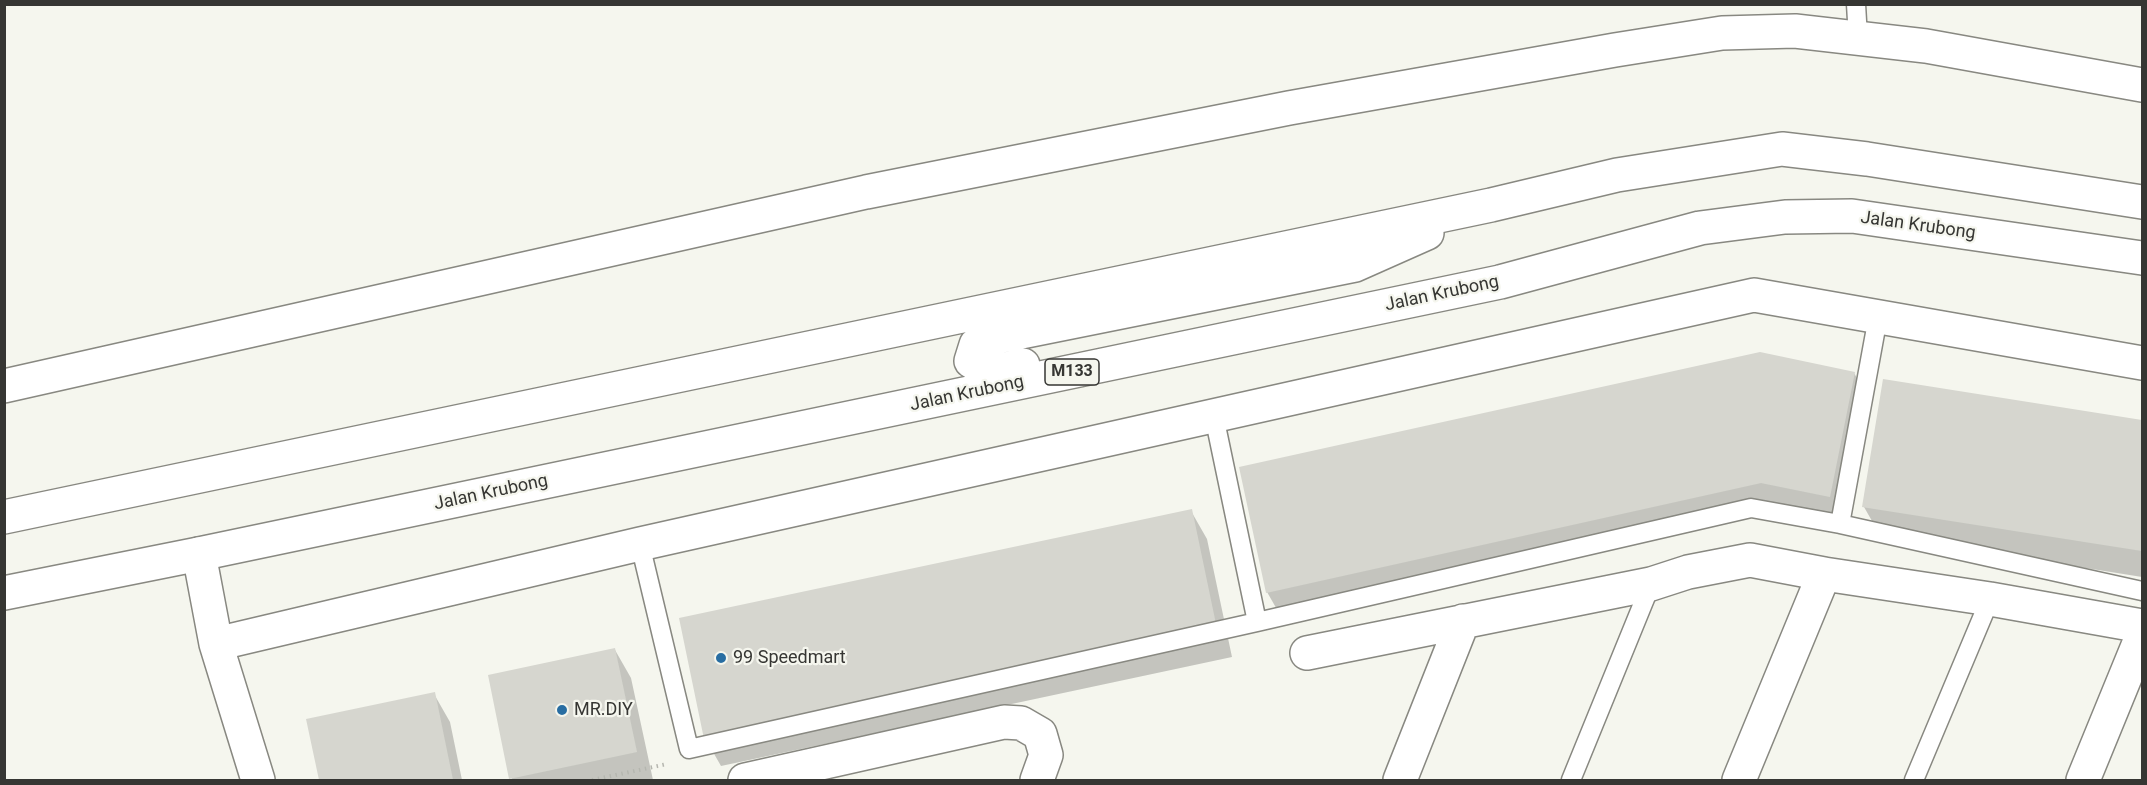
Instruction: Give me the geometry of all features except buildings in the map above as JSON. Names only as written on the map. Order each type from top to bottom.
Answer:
[{"type":"street","points":[[4,386],[866,192],[1289,108],[1722,33],[1795,31],[1926,46],[2142,85]]},
{"type":"street","points":[[4,517],[1491,205],[1617,175],[1782,149],[1878,160],[2142,201]]},
{"type":"street","points":[[1491,205],[1355,265],[1001,336],[976,345],[970,361],[982,369],[1000,370],[1360,296],[1500,282]]},
{"type":"street","name":"Jalan Krubong","points":[[4,593],[1500,282],[1700,228],[1785,217],[1852,216],[2142,258]]},
{"type":"street","points":[[216,644],[640,544],[1754,295],[2142,363]]},
{"type":"street","points":[[199,554],[216,644],[258,780]]},
{"type":"street","points":[[1307,653],[1651,584],[1688,572],[1750,560],[2142,626]]},
{"type":"street","points":[[1739,780],[1824,574]]},
{"type":"street","points":[[1400,780],[1463,621]]},
{"type":"street","points":[[2083,780],[2142,636]]},
{"type":"street","points":[[745,780],[1004,722],[1021,723],[1040,734],[1046,755],[1037,780]]},
{"type":"lane","points":[[1856,4],[1858,38]]},
{"type":"lane","points":[[1840,524],[1878,317]]},
{"type":"lane","points":[[1214,416],[1257,622]]},
{"type":"lane","points":[[640,544],[689,749],[1257,622],[1751,508],[1840,524],[2142,591]]},
{"type":"lane","points":[[1570,780],[1651,584]]},
{"type":"lane","points":[[1914,780],[1990,599]]},
{"type":"path","points":[[591,780],[666,765],[689,749]]},
{"type":"place","name":"99 Speedmart","points":[[721,658]]},
{"type":"place","name":"MR.DIY","points":[[562,710]]}]
